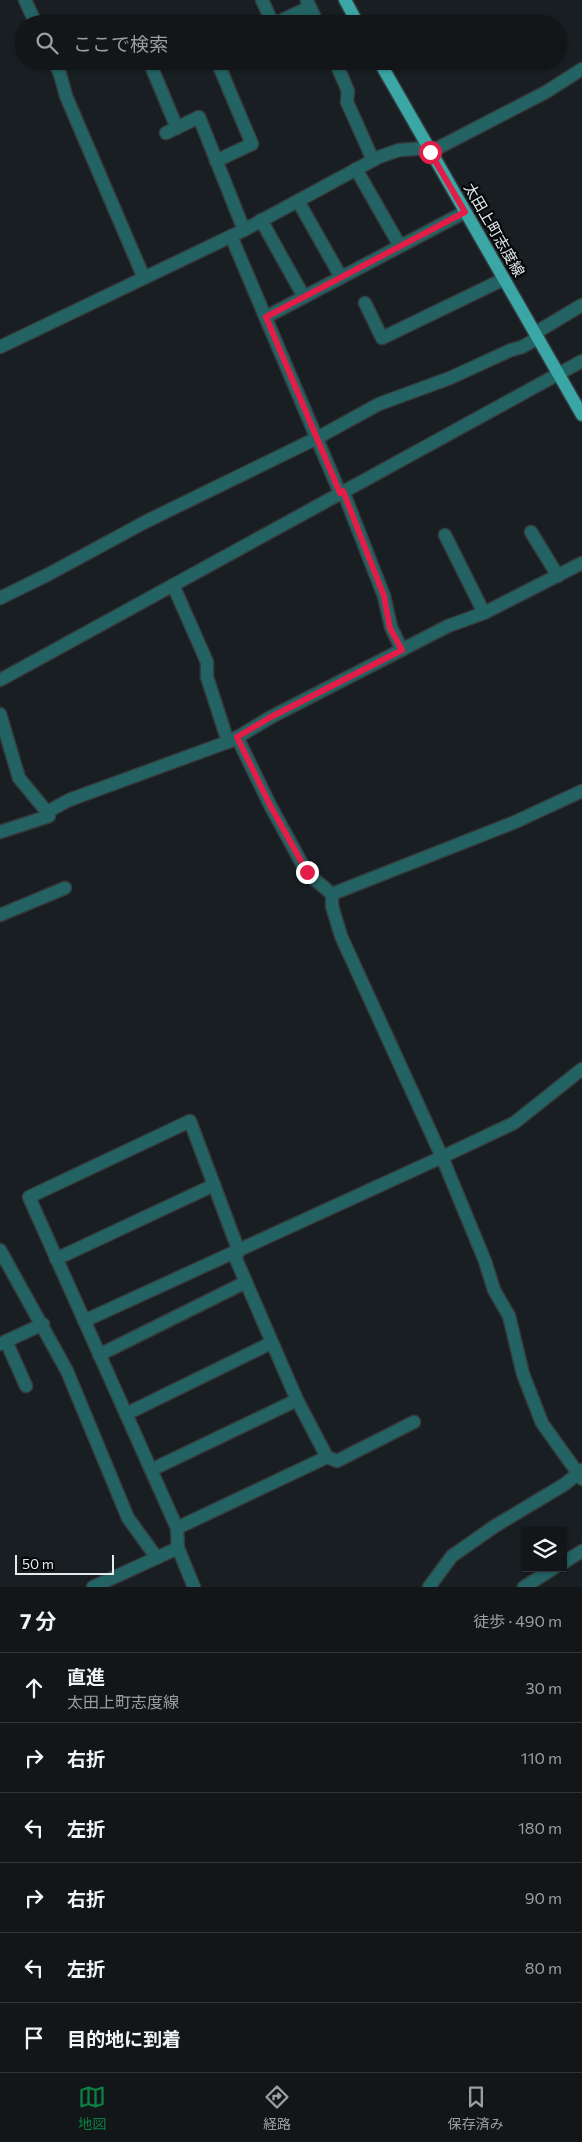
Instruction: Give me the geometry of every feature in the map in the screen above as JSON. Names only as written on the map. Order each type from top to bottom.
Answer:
[{"type":"main road","points":[[345,0],[353,15]]},
{"type":"main road","name":"太田上町志度線","points":[[384,70],[582,415]]},
{"type":"street","points":[[25,0],[32,15]]},
{"type":"street","points":[[262,0],[269,15]]},
{"type":"street","points":[[289,15],[309,4]]},
{"type":"street","points":[[0,347],[244,230],[373,160],[399,150],[429,150],[546,92],[582,68]]},
{"type":"street","points":[[57,70],[70,105],[144,278]]},
{"type":"street","points":[[152,70],[171,130],[199,117],[244,230]]},
{"type":"street","points":[[216,161],[252,144],[221,70]]},
{"type":"street","points":[[339,70],[348,91],[347,102],[373,160]]},
{"type":"street","points":[[356,169],[400,246]]},
{"type":"street","points":[[298,200],[341,277]]},
{"type":"street","points":[[266,317],[465,212]]},
{"type":"street","points":[[261,220],[304,297]]},
{"type":"street","points":[[231,236],[384,596],[390,628],[402,650]]},
{"type":"street","points":[[365,303],[382,338],[504,279]]},
{"type":"street","points":[[0,598],[145,522],[317,438],[379,404],[450,378],[511,350],[522,347],[536,335],[582,305]]},
{"type":"street","points":[[0,680],[582,361]]},
{"type":"street","points":[[531,532],[558,576]]},
{"type":"street","points":[[445,535],[484,612]]},
{"type":"street","points":[[0,714],[19,778],[47,812],[69,800],[233,739],[271,717],[448,626],[484,612],[582,563]]},
{"type":"street","points":[[173,585],[207,662],[207,677],[233,739],[307,872],[332,894],[332,906],[341,936],[442,1157],[485,1261],[494,1290],[509,1316],[523,1374],[542,1423],[581,1474],[495,1526],[452,1556],[429,1587]]},
{"type":"street","points":[[332,894],[515,822],[582,791]]},
{"type":"street","points":[[0,832],[49,816]]},
{"type":"street","points":[[0,915],[65,888]]},
{"type":"street","points":[[84,1321],[514,1123],[582,1069]]},
{"type":"street","points":[[194,1587],[178,1548],[177,1528],[28,1197],[190,1122],[238,1249],[236,1259],[297,1400],[328,1457],[337,1461],[414,1422]]},
{"type":"street","points":[[56,1259],[214,1185]]},
{"type":"street","points":[[0,1250],[43,1324],[67,1371],[128,1518],[157,1558]]},
{"type":"street","points":[[99,1355],[246,1282]]},
{"type":"street","points":[[26,1386],[3,1343],[43,1324]]},
{"type":"street","points":[[126,1414],[271,1343]]},
{"type":"street","points":[[151,1470],[297,1400]]},
{"type":"street","points":[[177,1528],[328,1457]]},
{"type":"street","points":[[93,1587],[178,1548]]},
{"type":"street","points":[[567,1561],[582,1552]]},
{"type":"street","points":[[524,1587],[548,1572]]},
{"type":"route","points":[[307,872],[270,805],[237,737],[362,669],[402,650],[390,628],[384,596],[343,491],[340,493],[266,317],[465,212],[430,152]]}]
